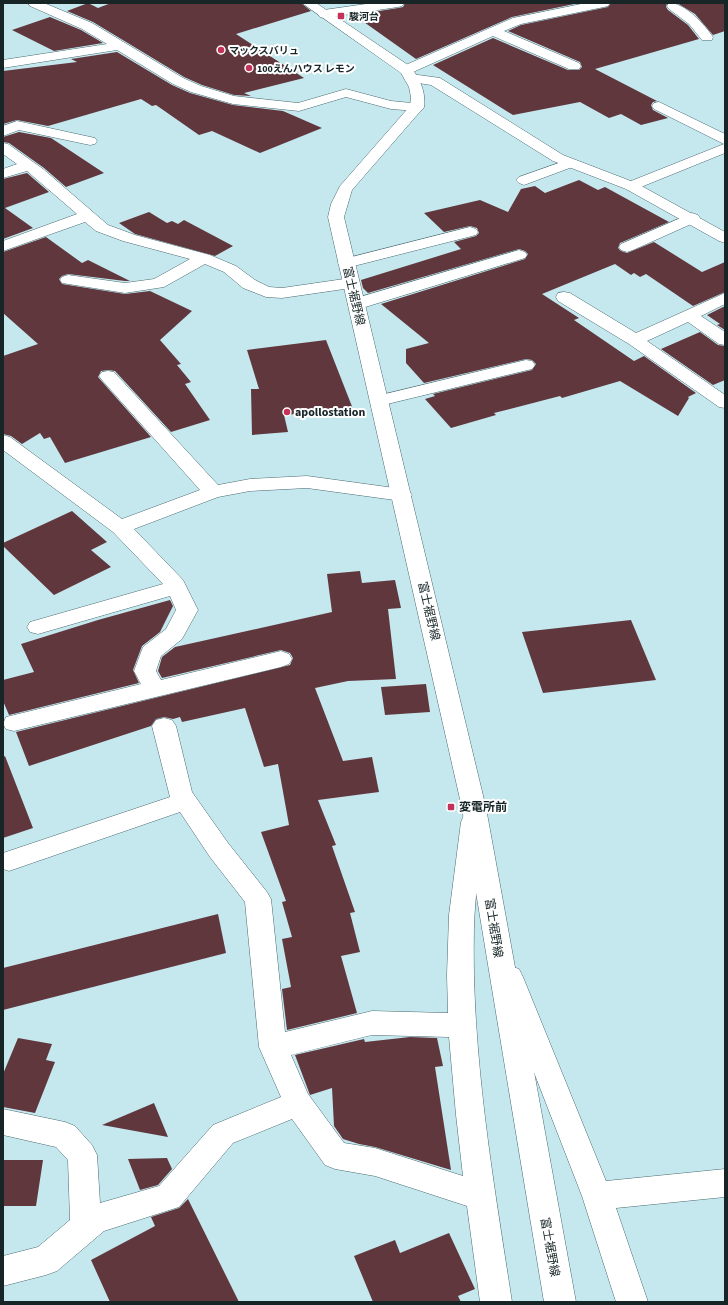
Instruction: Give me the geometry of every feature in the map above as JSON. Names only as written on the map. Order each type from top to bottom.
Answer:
[{"type":"street","points":[[34,3],[87,26],[117,46],[178,81],[196,89],[233,100],[299,107],[346,93],[391,105],[418,107],[419,99],[416,84],[408,74],[308,3]]},
{"type":"street","points":[[324,14],[398,3]]},
{"type":"street","points":[[408,74],[492,32],[517,22],[604,3]]},
{"type":"street","points":[[671,4],[693,21],[707,37]]},
{"type":"street","points":[[492,32],[574,66]]},
{"type":"street","points":[[3,64],[117,46]]},
{"type":"street","points":[[408,74],[435,81],[558,158],[631,186],[692,218],[725,238]]},
{"type":"street","points":[[659,106],[725,140]]},
{"type":"street","name":"富士裾野線","points":[[418,107],[345,189],[338,204],[336,217],[474,808],[560,1302]]},
{"type":"street","points":[[3,132],[17,125],[90,141]]},
{"type":"street","points":[[3,147],[29,165],[86,216],[102,228],[129,238],[204,258],[230,269],[249,284],[266,292],[282,294],[470,232]]},
{"type":"street","points":[[631,186],[725,148]]},
{"type":"street","points":[[524,180],[570,163]]},
{"type":"street","points":[[3,174],[29,165]]},
{"type":"street","points":[[3,246],[86,216]]},
{"type":"street","points":[[627,247],[692,218]]},
{"type":"street","points":[[356,304],[519,255]]},
{"type":"street","points":[[68,280],[122,295],[158,283],[204,258]]},
{"type":"street","points":[[564,297],[635,340],[725,403]]},
{"type":"street","points":[[635,340],[725,298]]},
{"type":"street","points":[[689,315],[725,340]]},
{"type":"street","points":[[379,400],[526,365]]},
{"type":"street","points":[[108,376],[213,492]]},
{"type":"street","points":[[3,441],[120,527],[177,587],[187,610],[174,634],[151,652],[145,671],[155,689]]},
{"type":"street","points":[[120,527],[213,492],[250,485],[307,482],[402,495]]},
{"type":"street","points":[[38,627],[177,587]]},
{"type":"street","points":[[14,723],[281,658]]},
{"type":"street","points":[[164,726],[181,794],[218,850],[258,899],[273,1047],[298,1103],[335,1155],[375,1162],[480,1196]]},
{"type":"street","points":[[10,861],[185,801]]},
{"type":"street","points":[[474,808],[461,927],[462,1025],[480,1196],[496,1302]]},
{"type":"street","points":[[498,949],[520,1000],[597,1196],[632,1302]]},
{"type":"street","points":[[273,1047],[372,1023],[462,1025]]},
{"type":"street","points":[[3,1271],[46,1260],[95,1219],[168,1197],[222,1134],[298,1103]]},
{"type":"street","points":[[3,1122],[65,1135],[82,1155],[86,1227]]},
{"type":"street","points":[[597,1196],[725,1183]]},
{"type":"building","points":[[88,3],[98,8],[111,3],[301,3],[311,11],[236,34],[304,78],[244,93],[251,96],[234,95],[202,85],[184,77],[93,22],[67,11]]},
{"type":"building","points":[[405,3],[579,3],[512,17],[416,59],[354,15],[403,7]]},
{"type":"building","points":[[611,3],[667,3],[666,7],[668,10],[688,25],[699,39],[595,69],[657,101],[653,102],[651,105],[653,110],[668,118],[641,125],[621,114],[609,118],[580,102],[513,115],[433,65],[493,38],[568,70],[579,70],[582,67],[580,62],[508,31],[521,25],[608,7]]},
{"type":"building","points":[[677,3],[725,3],[725,31],[713,35],[695,14]]},
{"type":"building","points":[[50,17],[81,30],[103,43],[54,51],[12,30]]},
{"type":"building","points":[[117,52],[172,85],[190,93],[233,105],[283,111],[322,128],[260,153],[212,131],[199,135],[156,105],[152,106],[141,99],[48,126],[17,120],[3,124],[3,71],[77,62],[71,59]]},
{"type":"building","points":[[19,132],[51,138],[104,173],[66,187],[44,168],[9,143],[3,142],[3,137]]},
{"type":"building","points":[[27,173],[49,192],[5,208],[33,228],[3,239],[3,179]]},
{"type":"building","points":[[579,180],[598,190],[605,187],[669,222],[620,243],[618,248],[621,251],[627,253],[654,242],[702,272],[725,262],[725,292],[693,306],[646,274],[640,277],[634,273],[631,275],[615,264],[542,294],[579,318],[574,320],[634,361],[644,356],[696,393],[688,397],[689,398],[678,416],[620,381],[562,398],[560,396],[494,413],[496,415],[451,428],[425,399],[435,396],[433,394],[532,370],[536,364],[532,360],[526,359],[424,383],[406,363],[406,349],[429,343],[381,304],[525,259],[528,254],[519,249],[368,293],[363,288],[361,280],[461,249],[454,242],[476,236],[479,233],[477,228],[470,226],[444,232],[424,213],[480,200],[508,212],[521,189],[535,186],[545,193]]},
{"type":"building","points":[[149,212],[167,223],[172,221],[178,224],[184,220],[233,246],[215,256],[135,234],[119,223]]},
{"type":"building","points":[[46,237],[82,263],[88,260],[130,281],[68,274],[59,279],[62,284],[125,294],[150,291],[192,311],[160,340],[181,364],[177,365],[191,382],[185,384],[210,420],[171,432],[115,371],[108,370],[101,371],[98,377],[151,437],[65,463],[50,437],[44,439],[40,433],[22,444],[11,436],[3,434],[3,356],[38,344],[3,313],[3,252]]},
{"type":"building","points":[[725,306],[725,330],[717,325],[720,324],[707,315]]},
{"type":"building","points":[[700,332],[718,345],[725,346],[725,380],[713,385],[661,349]]},
{"type":"building","points":[[326,340],[353,409],[284,415],[288,432],[252,435],[251,389],[259,389],[247,350]]},
{"type":"building","points":[[72,511],[107,542],[91,550],[111,567],[54,595],[3,546],[3,543]]},
{"type":"building","points":[[360,571],[362,583],[395,580],[401,608],[388,609],[396,679],[348,681],[315,688],[343,761],[372,757],[379,792],[318,800],[336,845],[332,846],[355,912],[350,913],[360,952],[341,956],[357,1013],[287,1030],[282,989],[291,987],[282,939],[292,937],[282,902],[286,901],[261,832],[289,825],[278,764],[264,767],[245,708],[182,722],[180,717],[173,719],[164,717],[156,719],[151,726],[29,766],[16,732],[290,665],[293,658],[290,653],[281,650],[162,678],[158,671],[162,657],[175,647],[332,612],[327,574]]},
{"type":"building","points":[[170,600],[173,606],[160,632],[142,646],[133,670],[139,683],[9,715],[3,701],[3,680],[34,672],[21,644],[98,620]]},
{"type":"building","points":[[631,620],[656,680],[543,693],[522,632]]},
{"type":"building","points":[[426,684],[430,712],[385,715],[381,687]]},
{"type":"building","points":[[5,756],[33,828],[3,838],[3,757]]},
{"type":"building","points":[[218,914],[226,953],[3,1010],[3,968]]},
{"type":"building","points":[[410,1037],[437,1038],[443,1066],[435,1067],[451,1170],[343,1139],[334,1126],[332,1088],[310,1095],[295,1055],[364,1039],[365,1042]]},
{"type":"building","points":[[18,1038],[52,1044],[46,1060],[55,1062],[35,1113],[3,1107],[3,1074]]},
{"type":"building","points":[[154,1103],[168,1137],[102,1125]]},
{"type":"building","points":[[167,1158],[172,1169],[158,1185],[140,1190],[128,1159]]},
{"type":"building","points":[[3,1160],[43,1160],[36,1206],[3,1206]]},
{"type":"building","points":[[188,1199],[239,1302],[110,1302],[91,1260],[155,1226],[151,1217],[179,1208]]},
{"type":"building","points":[[449,1233],[475,1289],[458,1296],[461,1302],[373,1302],[354,1256],[395,1240],[400,1253]]},
{"type":"place","name":"駿河台","points":[[341,16]]},
{"type":"place","name":"マックスバリュ","points":[[221,50]]},
{"type":"place","name":"100えんハウス レモン","points":[[249,68]]},
{"type":"place","name":"apollostation","points":[[287,412]]},
{"type":"place","name":"変電所前","points":[[451,807]]}]
